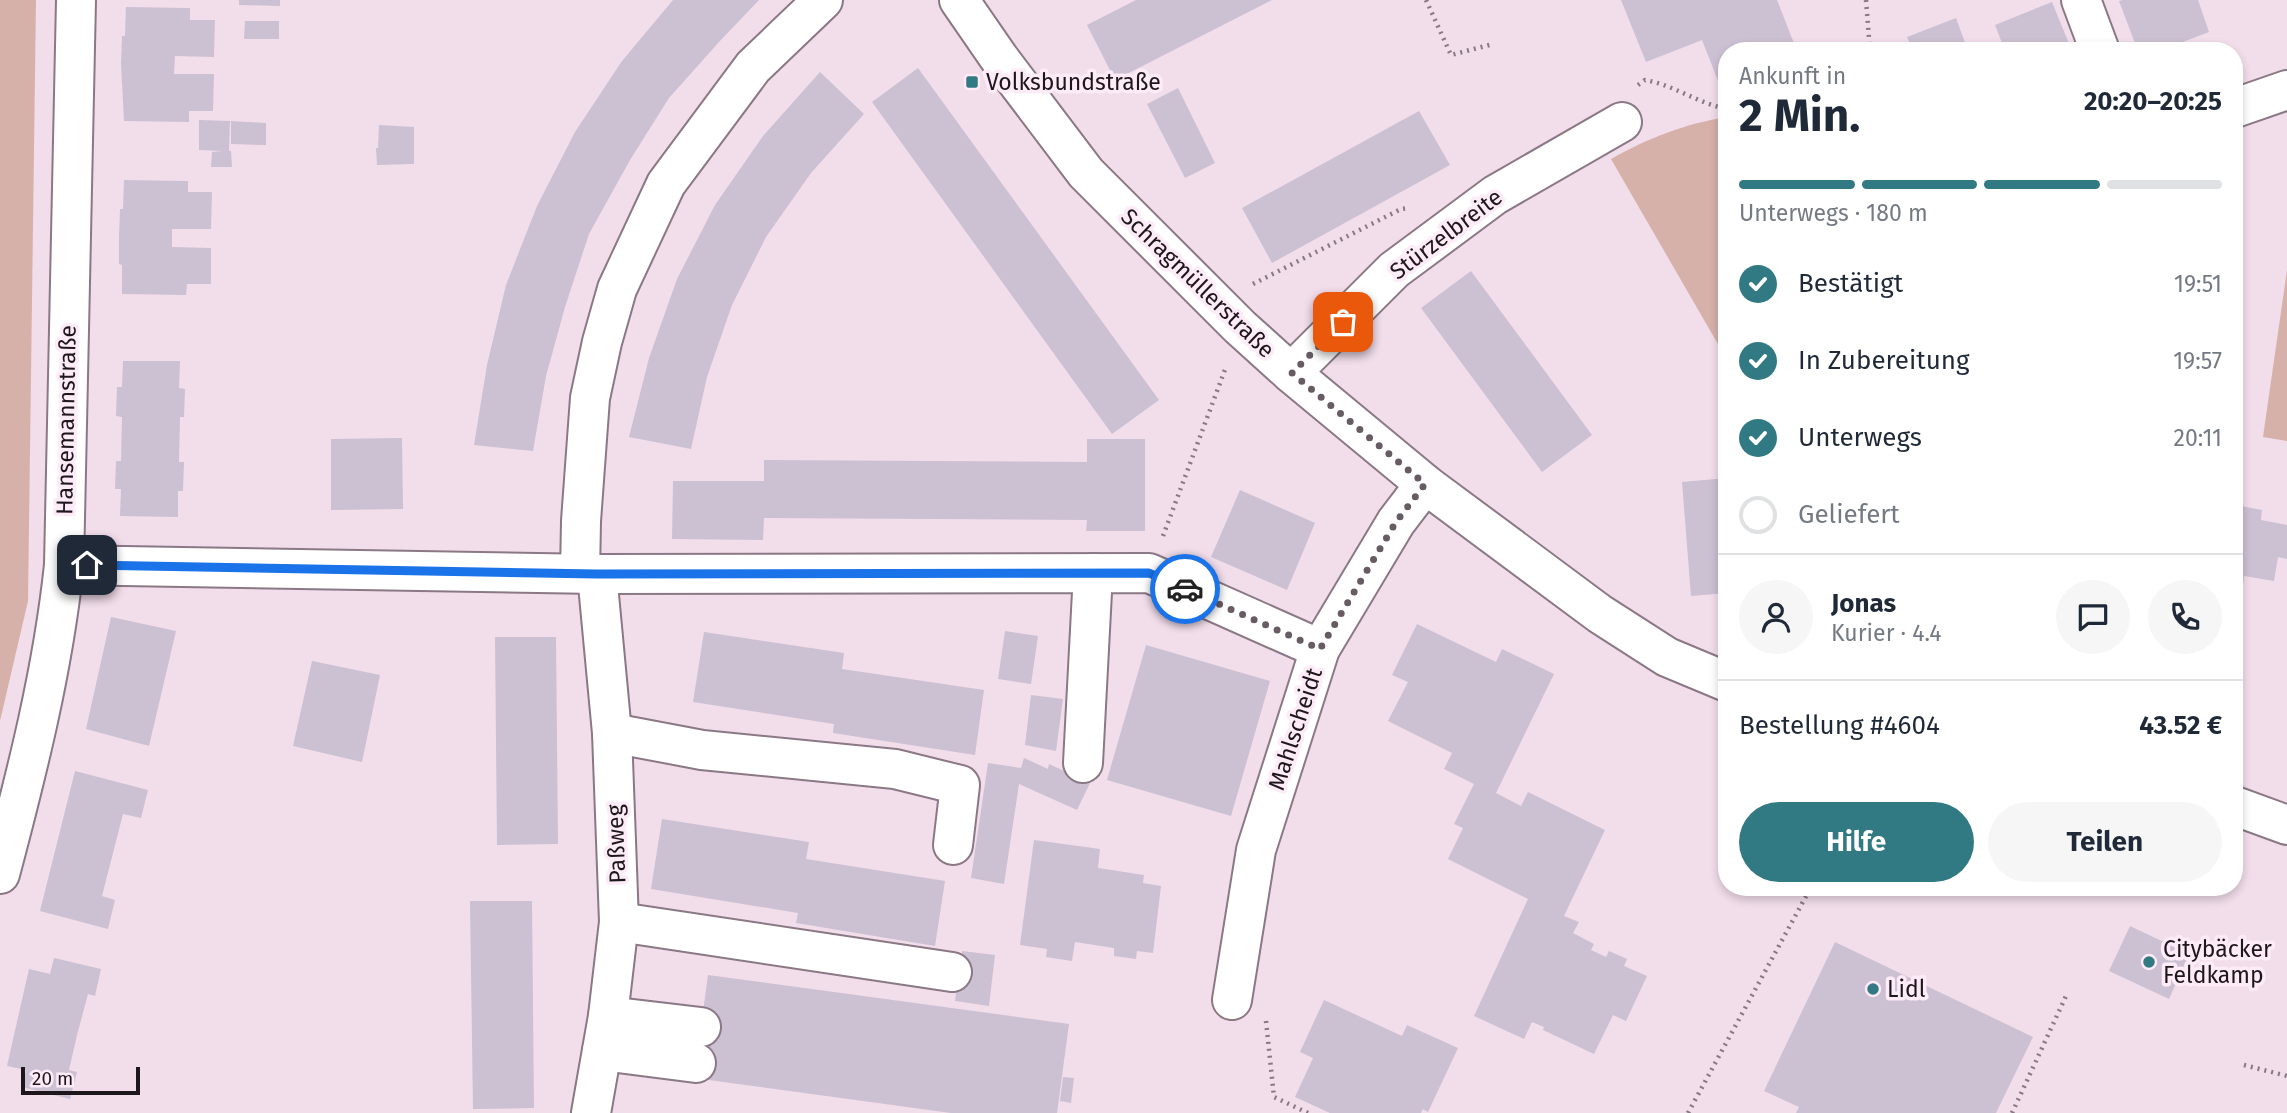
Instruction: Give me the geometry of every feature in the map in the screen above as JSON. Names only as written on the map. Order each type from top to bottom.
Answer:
[{"type":"street","name":"Hansemannstraße","points":[[0,874],[22,792],[57,630],[64,565],[76,0]]},
{"type":"street","points":[[588,573],[581,521],[590,398],[617,289],[666,184],[753,67],[823,0]]},
{"type":"street","name":"Schragmüllerstraße","points":[[959,0],[1086,173],[1228,314],[1292,373],[1425,484],[1600,614],[1667,657],[1718,678]]},
{"type":"street","points":[[2081,0],[2097,42]]},
{"type":"street","points":[[2243,105],[2287,90]]},
{"type":"street","name":"Stürzelbreite","points":[[1292,373],[1394,270],[1496,195],[1622,122]]},
{"type":"street","name":"Mahlscheidt","points":[[1232,1000],[1256,850],[1320,649],[1396,522],[1425,484]]},
{"type":"street","points":[[64,565],[588,573],[1149,573],[1320,649]]},
{"type":"street","name":"Paßweg","points":[[588,573],[612,733],[619,922],[605,1033],[591,1113]]},
{"type":"street","points":[[1083,763],[1093,573]]},
{"type":"street","points":[[612,733],[702,750],[895,769],[960,785],[953,845]]},
{"type":"street","points":[[2243,809],[2287,825]]},
{"type":"street","points":[[619,922],[952,972]]},
{"type":"street","points":[[605,1033],[698,1045]]},
{"type":"path","points":[[1426,0],[1451,55],[1493,44]]},
{"type":"path","points":[[1866,0],[1869,42]]},
{"type":"path","points":[[1622,122],[1620,97],[1645,80],[1665,83],[1685,96],[1718,106]]},
{"type":"path","points":[[1149,573],[1228,314],[1401,209],[1415,207]]},
{"type":"path","points":[[1688,1113],[1806,896]]},
{"type":"path","points":[[2012,1113],[2066,996]]},
{"type":"path","points":[[1232,1000],[1264,1008],[1274,1097],[1308,1113]]},
{"type":"path","points":[[2244,1065],[2287,1076]]},
{"type":"shaded area","points":[[0,0],[36,0],[28,601],[0,721]]},
{"type":"shaded area","points":[[1718,119],[1718,344],[1611,159],[1638,145],[1697,123]]},
{"type":"shaded area","points":[[2287,270],[2287,441],[2263,437]]},
{"type":"building","points":[[239,0],[280,0],[280,6],[239,5]]},
{"type":"building","points":[[673,0],[759,0],[669,98],[630,160],[589,234],[546,376],[533,451],[474,445],[487,365],[506,285],[537,206],[575,132],[622,61]]},
{"type":"building","points":[[1136,0],[1272,0],[1115,80],[1087,25]]},
{"type":"building","points":[[1621,0],[1777,0],[1793,42],[1718,42],[1718,81],[1702,40],[1646,62]]},
{"type":"building","points":[[2198,0],[2209,32],[2183,42],[2135,42],[2119,1]]},
{"type":"building","points":[[2052,2],[2068,42],[2002,42],[1995,25]]},
{"type":"building","points":[[126,7],[190,8],[190,20],[215,20],[214,57],[175,56],[174,74],[214,74],[213,111],[189,111],[189,122],[124,121],[121,64]]},
{"type":"building","points":[[1956,18],[1965,42],[1909,42],[1907,37]]},
{"type":"building","points":[[245,21],[279,21],[279,39],[244,39]]},
{"type":"building","points":[[918,68],[1159,400],[1112,434],[872,102]]},
{"type":"building","points":[[820,72],[864,114],[811,173],[766,237],[732,305],[707,377],[691,449],[629,437],[649,358],[677,279],[715,205],[763,136]]},
{"type":"building","points":[[1178,88],[1215,163],[1185,178],[1147,104]]},
{"type":"building","points":[[1419,111],[1450,165],[1272,263],[1242,208]]},
{"type":"building","points":[[199,120],[230,121],[229,151],[232,167],[211,167],[212,152],[222,151],[199,150]]},
{"type":"building","points":[[231,121],[266,123],[266,145],[231,144]]},
{"type":"building","points":[[379,125],[414,127],[414,164],[377,165]]},
{"type":"building","points":[[124,180],[188,181],[188,192],[212,192],[211,229],[172,229],[172,247],[211,248],[211,284],[187,284],[186,295],[122,294],[119,237]]},
{"type":"building","points":[[1471,271],[1592,435],[1542,472],[1421,308]]},
{"type":"building","points":[[123,361],[180,361],[179,388],[185,389],[184,417],[180,417],[179,462],[184,462],[183,491],[178,491],[178,517],[120,516],[121,489],[115,489],[116,461],[121,461],[122,417],[116,416],[117,387],[122,387]]},
{"type":"building","points":[[402,438],[403,509],[331,510],[331,439]]},
{"type":"building","points":[[1087,439],[1145,439],[1145,531],[1086,531],[1087,520],[764,518],[763,540],[672,539],[673,481],[764,481],[764,460],[1087,462]]},
{"type":"building","points":[[1718,479],[1718,594],[1691,596],[1682,482]]},
{"type":"building","points":[[1240,490],[1315,523],[1287,590],[1211,557]]},
{"type":"building","points":[[2243,506],[2262,510],[2261,520],[2287,525],[2287,559],[2278,557],[2274,581],[2244,576],[2243,584]]},
{"type":"building","points":[[111,617],[176,631],[149,746],[86,729]]},
{"type":"building","points":[[1417,624],[1496,662],[1502,649],[1554,674],[1496,793],[1521,806],[1528,792],[1605,830],[1564,916],[1579,922],[1573,933],[1594,944],[1591,950],[1606,957],[1609,951],[1627,959],[1624,966],[1647,976],[1626,1021],[1613,1015],[1594,1054],[1532,1022],[1524,1039],[1474,1016],[1528,899],[1448,859],[1463,828],[1454,824],[1474,784],[1444,769],[1452,753],[1388,721],[1408,682],[1392,675]]},
{"type":"building","points":[[1005,631],[1038,636],[1031,684],[998,679]]},
{"type":"building","points":[[704,632],[844,653],[842,669],[984,690],[975,755],[833,733],[834,724],[693,702]]},
{"type":"building","points":[[495,637],[556,637],[558,844],[497,845]]},
{"type":"building","points":[[1146,645],[1270,681],[1231,816],[1107,780]]},
{"type":"building","points":[[312,661],[380,675],[362,762],[293,746]]},
{"type":"building","points":[[1031,695],[1063,699],[1056,751],[1025,745]]},
{"type":"building","points":[[1024,758],[1048,769],[1049,764],[1090,783],[1077,810],[1019,784],[1004,884],[971,878],[988,763],[1021,768]]},
{"type":"building","points":[[75,771],[148,790],[141,818],[123,814],[102,896],[115,900],[108,929],[40,911]]},
{"type":"building","points":[[662,819],[809,842],[806,859],[945,881],[935,946],[796,923],[798,913],[651,889]]},
{"type":"building","points":[[1034,840],[1100,849],[1098,868],[1144,875],[1143,883],[1161,886],[1153,953],[1137,951],[1136,959],[1114,956],[1114,948],[1075,942],[1072,961],[1046,957],[1047,949],[1020,945]]},
{"type":"building","points":[[470,901],[532,901],[534,1108],[473,1109]]},
{"type":"building","name":"Citybäcker Feldkamp","points":[[2130,926],[2189,954],[2169,999],[2109,971]]},
{"type":"building","name":"Lidl","points":[[1835,942],[2033,1037],[1996,1113],[1796,1113],[1799,1107],[1764,1091]]},
{"type":"building","points":[[962,951],[995,955],[989,1006],[955,1001]]},
{"type":"building","points":[[54,958],[101,969],[95,996],[88,994],[77,1035],[69,1070],[77,1072],[70,1099],[22,1087],[26,1070],[7,1066],[29,969],[50,974]]},
{"type":"building","points":[[708,975],[1069,1024],[1057,1113],[951,1113],[694,1078]]},
{"type":"building","points":[[1324,1000],[1402,1036],[1407,1025],[1458,1048],[1428,1112],[1423,1109],[1421,1113],[1330,1113],[1295,1097],[1313,1058],[1300,1052]]},
{"type":"building","points":[[1063,1077],[1074,1078],[1071,1103],[1060,1101]]},
{"type":"way so far","points":[[1185,589],[1320,649],[1396,522],[1425,484],[1292,373],[1343,322]]},
{"type":"place","name":"Volksbundstraße","points":[[972,82]]},
{"type":"place","name":"Citybäcker Feldkamp","points":[[2149,962]]},
{"type":"place","name":"Lidl","points":[[1873,989]]},
{"type":"route","points":[[87,565],[597,574],[1149,573],[1185,589]]}]
